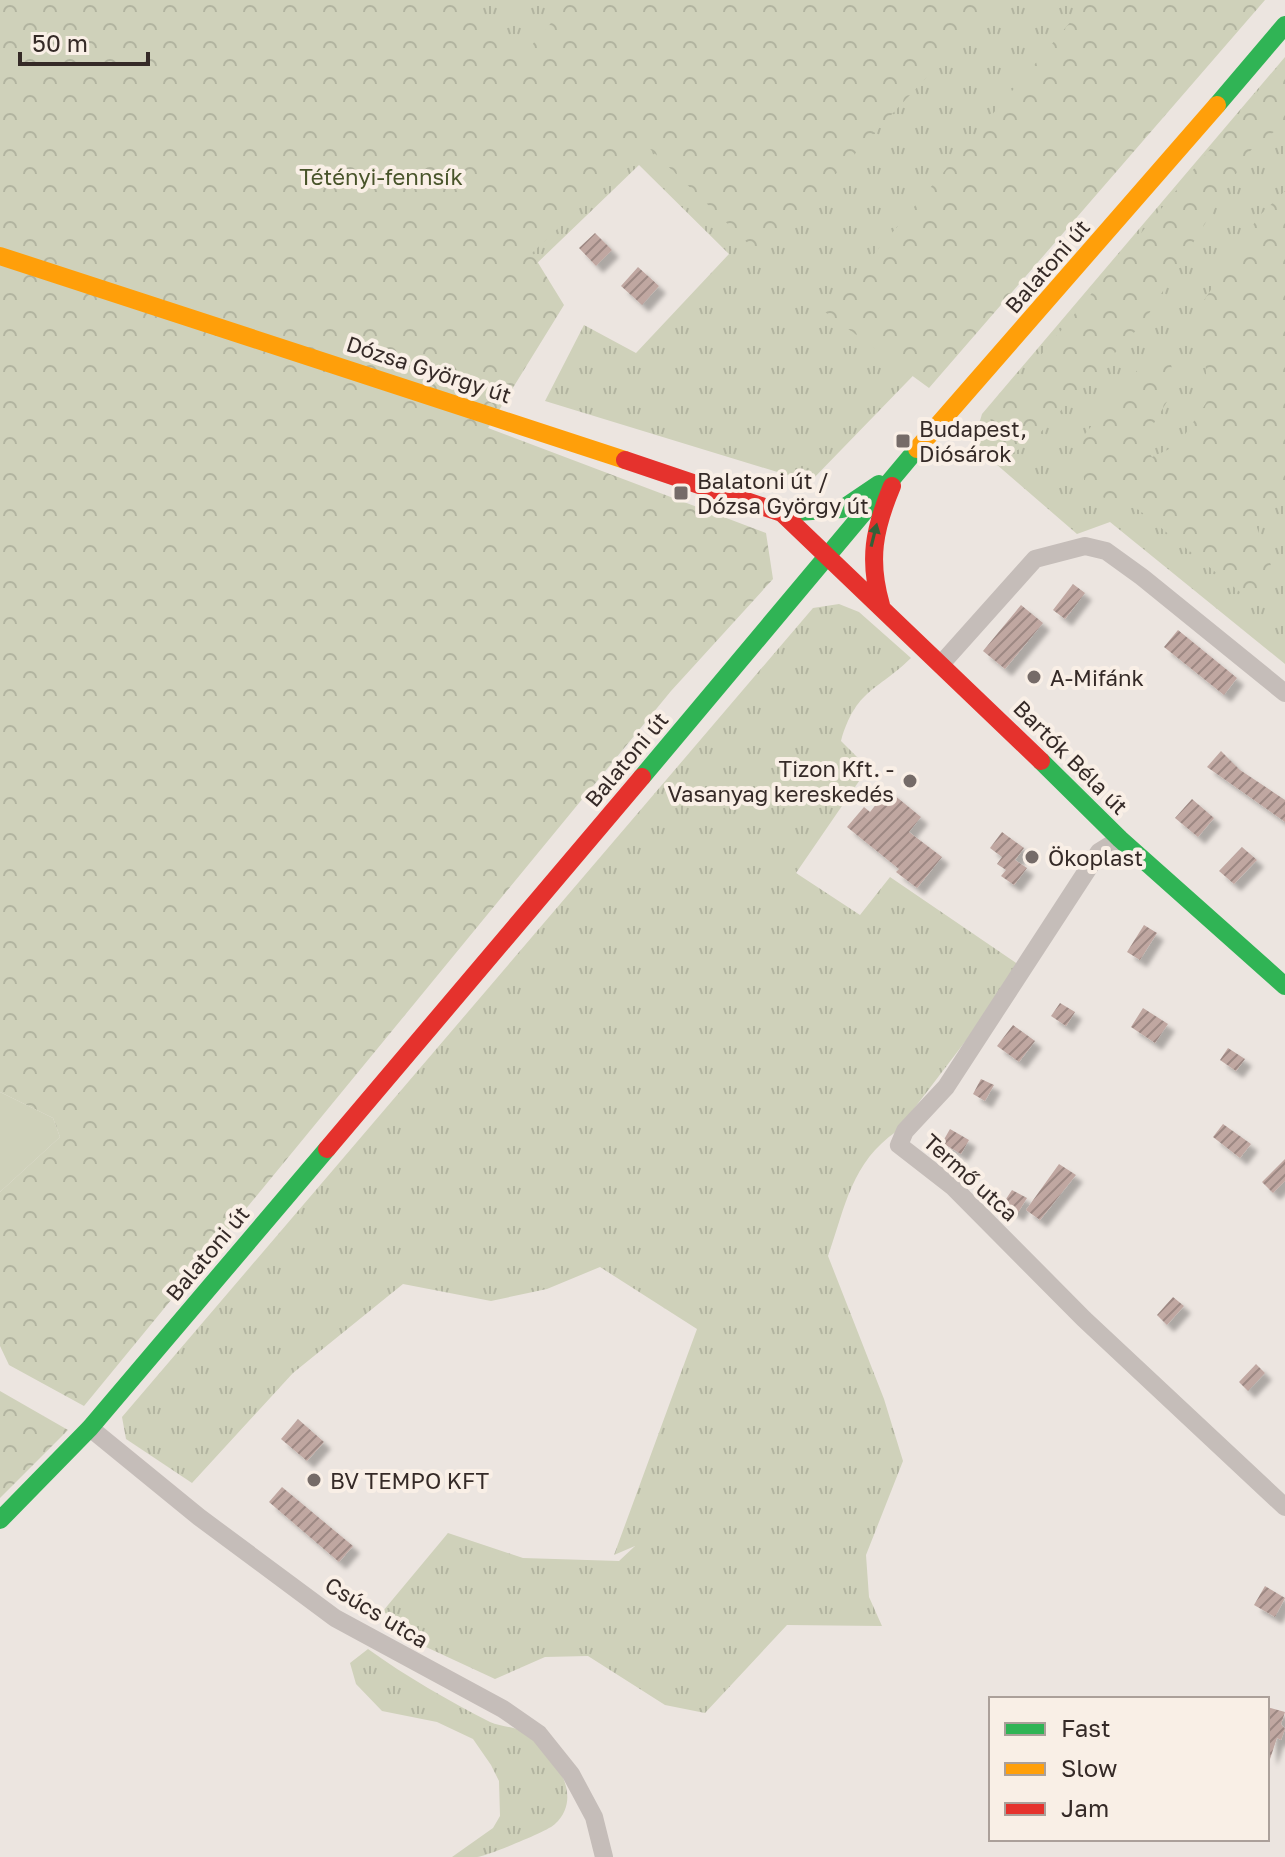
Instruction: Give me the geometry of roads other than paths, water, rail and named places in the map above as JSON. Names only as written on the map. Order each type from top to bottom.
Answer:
[{"type":"main road","name":"Balatoni út","points":[[0,1520],[90,1428],[900,468],[1034,319],[1285,25]]},
{"type":"main road","name":"Dózsa György út","points":[[0,256],[500,417],[782,513],[827,556]]},
{"type":"main road","points":[[782,513],[842,509],[900,468]]},
{"type":"main road","points":[[881,605],[870,570],[870,557],[879,516],[900,468]]},
{"type":"main road","name":"Bartók Béla út","points":[[827,556],[942,663],[1120,839],[1285,986]]},
{"type":"street","points":[[942,663],[1035,559],[1085,546],[1106,551],[1130,568],[1285,693]]},
{"type":"street","name":"Termő utca","points":[[1120,839],[1099,852],[953,1077],[905,1131],[899,1145],[953,1187],[1084,1319],[1285,1507]]},
{"type":"street","name":"Csúcs utca","points":[[90,1428],[199,1517],[335,1618],[503,1709],[539,1734],[571,1774],[594,1817],[604,1857]]},
{"type":"place","name":"Budapest, Diósárok","points":[[903,441]]},
{"type":"place","name":"Balatoni út / Dózsa György út","points":[[681,493]]},
{"type":"place","name":"A-Mifánk","points":[[1034,677]]},
{"type":"place","name":"Tizon Kft. - Vasanyag kereskedés","points":[[910,781]]},
{"type":"place","name":"Ökoplast","points":[[1032,857]]},
{"type":"place","name":"BV TEMPO KFT","points":[[314,1480]]},
{"type":"park label","name":"Tétényi-fennsík","points":[[381,176]]}]
